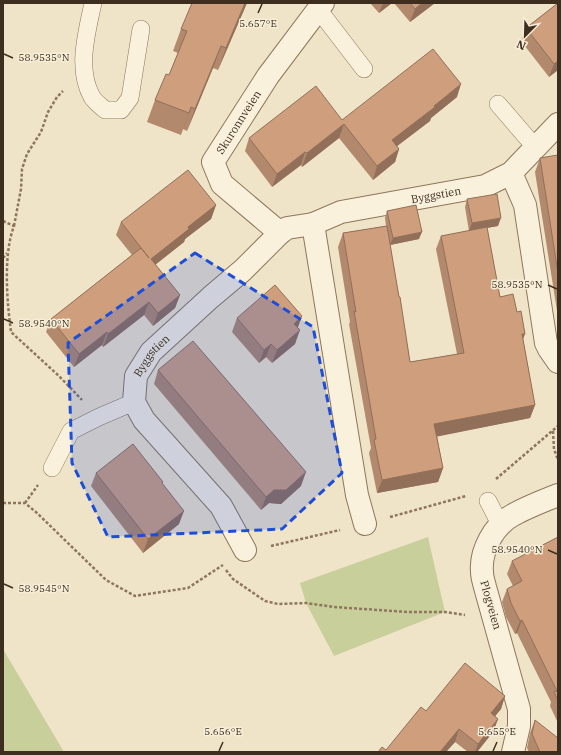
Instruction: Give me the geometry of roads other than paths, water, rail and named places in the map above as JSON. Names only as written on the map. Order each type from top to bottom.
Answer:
[{"type":"street","name":"Skuronnveien","points":[[280,233],[222,184],[213,162],[268,76],[320,6]]},
{"type":"street","name":"Byggstien","points":[[134,402],[136,376],[151,352],[243,270],[280,233],[287,228],[313,224],[341,212],[485,186],[511,173],[558,124]]},
{"type":"street","points":[[511,173],[525,205],[546,343],[558,362]]},
{"type":"street","points":[[313,224],[357,495],[365,524]]},
{"type":"street","points":[[134,402],[144,420],[221,506],[245,550]]},
{"type":"street","name":"Plogveien","points":[[513,752],[519,726],[519,709],[485,587],[482,572],[486,549],[492,535],[500,524],[512,515],[558,495]]},
{"type":"lane","points":[[93,3],[83,57],[85,76],[92,98],[105,110],[121,110],[130,98],[141,29]]},
{"type":"lane","points":[[320,6],[364,69]]},
{"type":"lane","points":[[498,104],[535,147]]},
{"type":"lane","points":[[52,468],[71,432],[99,417],[134,402]]},
{"type":"lane","points":[[488,501],[500,524]]}]
